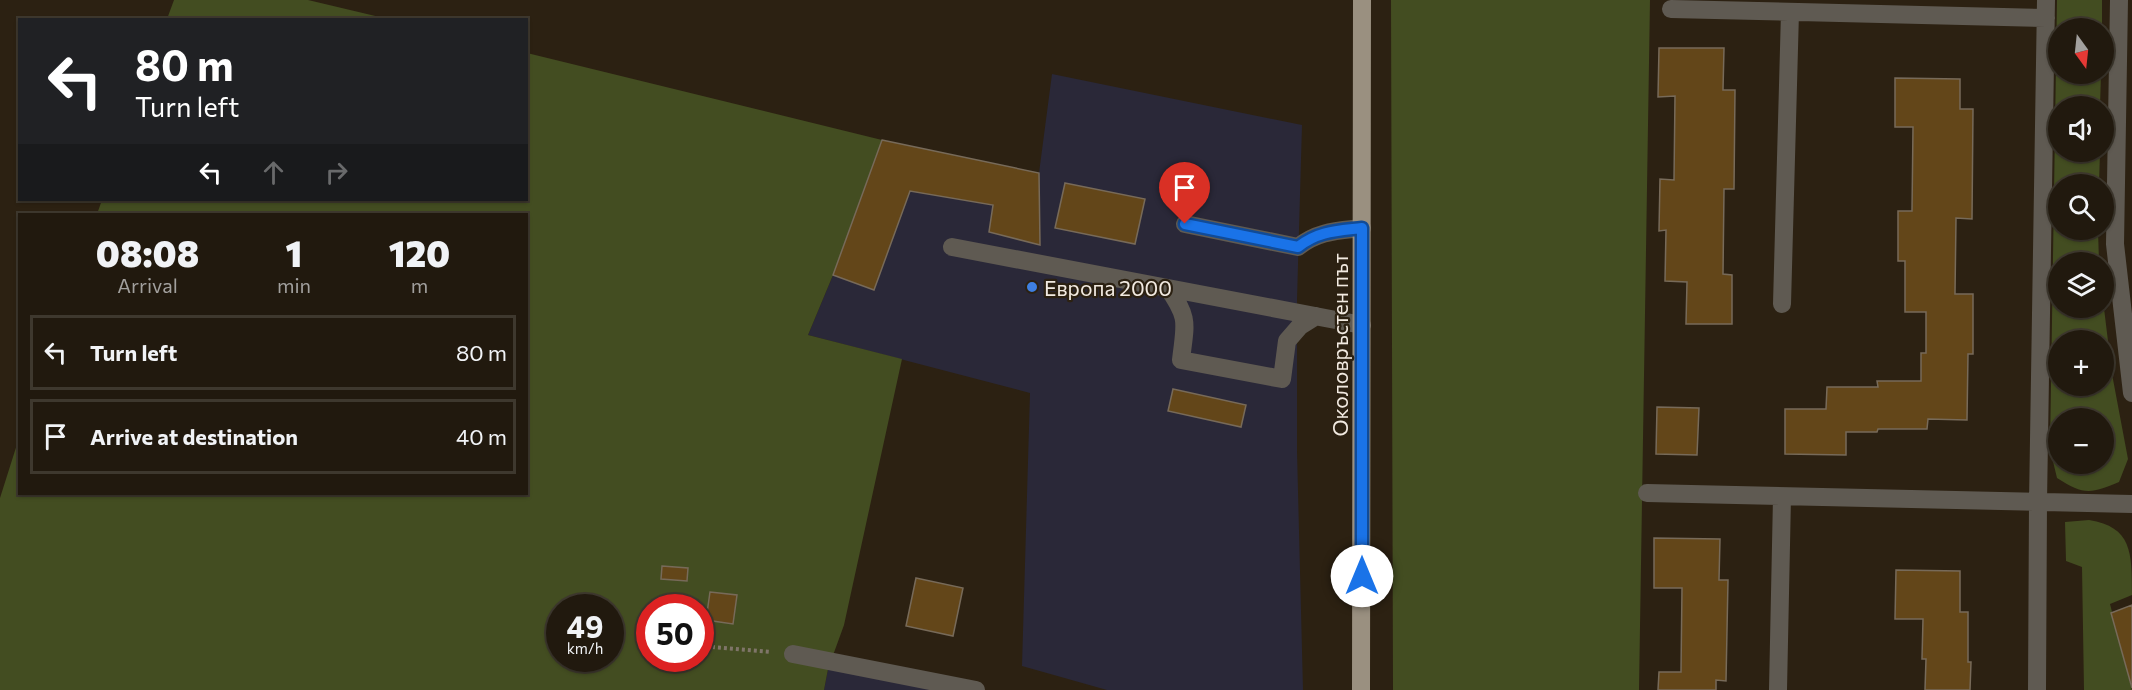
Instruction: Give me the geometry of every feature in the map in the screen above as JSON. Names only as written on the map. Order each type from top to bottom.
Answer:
[{"type":"main road","name":"Околовръстен път","points":[[1361,690],[1362,0]]},
{"type":"street","points":[[2119,0],[2115,243],[2132,393]]},
{"type":"street","points":[[1671,9],[1790,12],[2046,9],[2037,690]]},
{"type":"street","points":[[1782,304],[1790,12]]},
{"type":"street","points":[[1185,224],[1298,247],[1310,237],[1323,233],[1362,228]]},
{"type":"street","points":[[952,247],[1362,325]]},
{"type":"street","points":[[1168,288],[1181,306],[1185,318],[1181,360],[1282,379],[1287,341],[1300,326],[1316,316]]},
{"type":"street","points":[[1647,494],[2132,504]]},
{"type":"street","points":[[1778,690],[1782,497]]},
{"type":"street","points":[[793,654],[976,690]]},
{"type":"path","points":[[714,647],[793,654]]},
{"type":"shaded area","points":[[1052,74],[1302,125],[1297,300],[1297,451],[1303,690],[1107,690],[1022,666],[1030,393],[808,335],[833,275],[882,140],[1039,173]]},
{"type":"shaded area","points":[[828,669],[933,690],[824,690]]},
{"type":"green space","points":[[174,0],[308,0],[384,18],[167,18]]},
{"type":"green space","points":[[1391,0],[1650,0],[1639,690],[1393,690]]},
{"type":"green space","points":[[2057,0],[2102,0],[2102,18],[2057,18]]},
{"type":"green space","points":[[528,53],[882,140],[833,275],[808,335],[902,359],[844,625],[828,669],[824,690],[0,690],[0,498],[18,441],[18,495],[528,495],[528,213],[97,213],[102,201],[528,201]]},
{"type":"green space","points":[[2056,84],[2101,84],[2100,96],[2056,96]]},
{"type":"green space","points":[[2054,162],[2100,162],[2099,174],[2054,174]]},
{"type":"green space","points":[[2053,240],[2098,240],[2099,252],[2053,252]]},
{"type":"green space","points":[[2052,318],[2105,318],[2107,330],[2052,330]]},
{"type":"green space","points":[[2114,385],[2128,459],[2119,482],[2101,489],[2087,491],[2057,478],[2056,474],[2114,474],[2114,408],[2051,408],[2051,396],[2114,396]]},
{"type":"green space","points":[[2089,520],[2103,523],[2122,535],[2130,554],[2132,595],[2110,604],[2132,690],[2084,690],[2082,567],[2066,561],[2065,522]]},
{"type":"building","points":[[1659,48],[1724,48],[1723,90],[1735,90],[1734,189],[1724,189],[1723,274],[1732,275],[1732,324],[1686,324],[1687,282],[1665,281],[1666,230],[1659,231],[1660,179],[1674,180],[1675,96],[1658,97]]},
{"type":"building","points":[[1895,78],[1960,79],[1960,109],[1973,109],[1972,219],[1956,218],[1955,294],[1973,294],[1973,354],[1968,354],[1967,420],[1928,419],[1927,429],[1878,429],[1877,432],[1846,432],[1846,455],[1785,454],[1785,409],[1826,409],[1827,387],[1878,387],[1877,381],[1921,381],[1921,353],[1926,353],[1926,312],[1905,312],[1905,261],[1898,261],[1898,211],[1912,211],[1913,127],[1895,127]]},
{"type":"building","points":[[882,140],[1039,173],[1040,245],[989,232],[993,205],[910,191],[874,290],[833,275]]},
{"type":"building","points":[[1065,183],[1145,199],[1135,244],[1055,228]]},
{"type":"building","points":[[1173,389],[1246,405],[1241,427],[1168,411]]},
{"type":"building","points":[[1657,407],[1699,408],[1697,455],[1656,454]]},
{"type":"building","points":[[1654,538],[1720,539],[1719,580],[1728,580],[1726,681],[1716,680],[1716,690],[1658,690],[1659,672],[1681,672],[1682,588],[1654,588]]},
{"type":"building","points":[[662,566],[688,568],[687,581],[661,579]]},
{"type":"building","points":[[1896,570],[1960,571],[1960,612],[1968,612],[1970,690],[1925,690],[1926,659],[1922,659],[1923,619],[1895,619]]},
{"type":"building","points":[[916,578],[963,588],[953,636],[906,626]]},
{"type":"building","points":[[710,592],[737,595],[733,624],[714,621],[714,594],[710,594]]},
{"type":"building","points":[[2132,605],[2132,688],[2111,613]]},
{"type":"place","name":"Европа 2000","points":[[1032,287]]},
{"type":"route","points":[[1185,224],[1298,247],[1310,237],[1323,233],[1362,228],[1362,576]]}]
